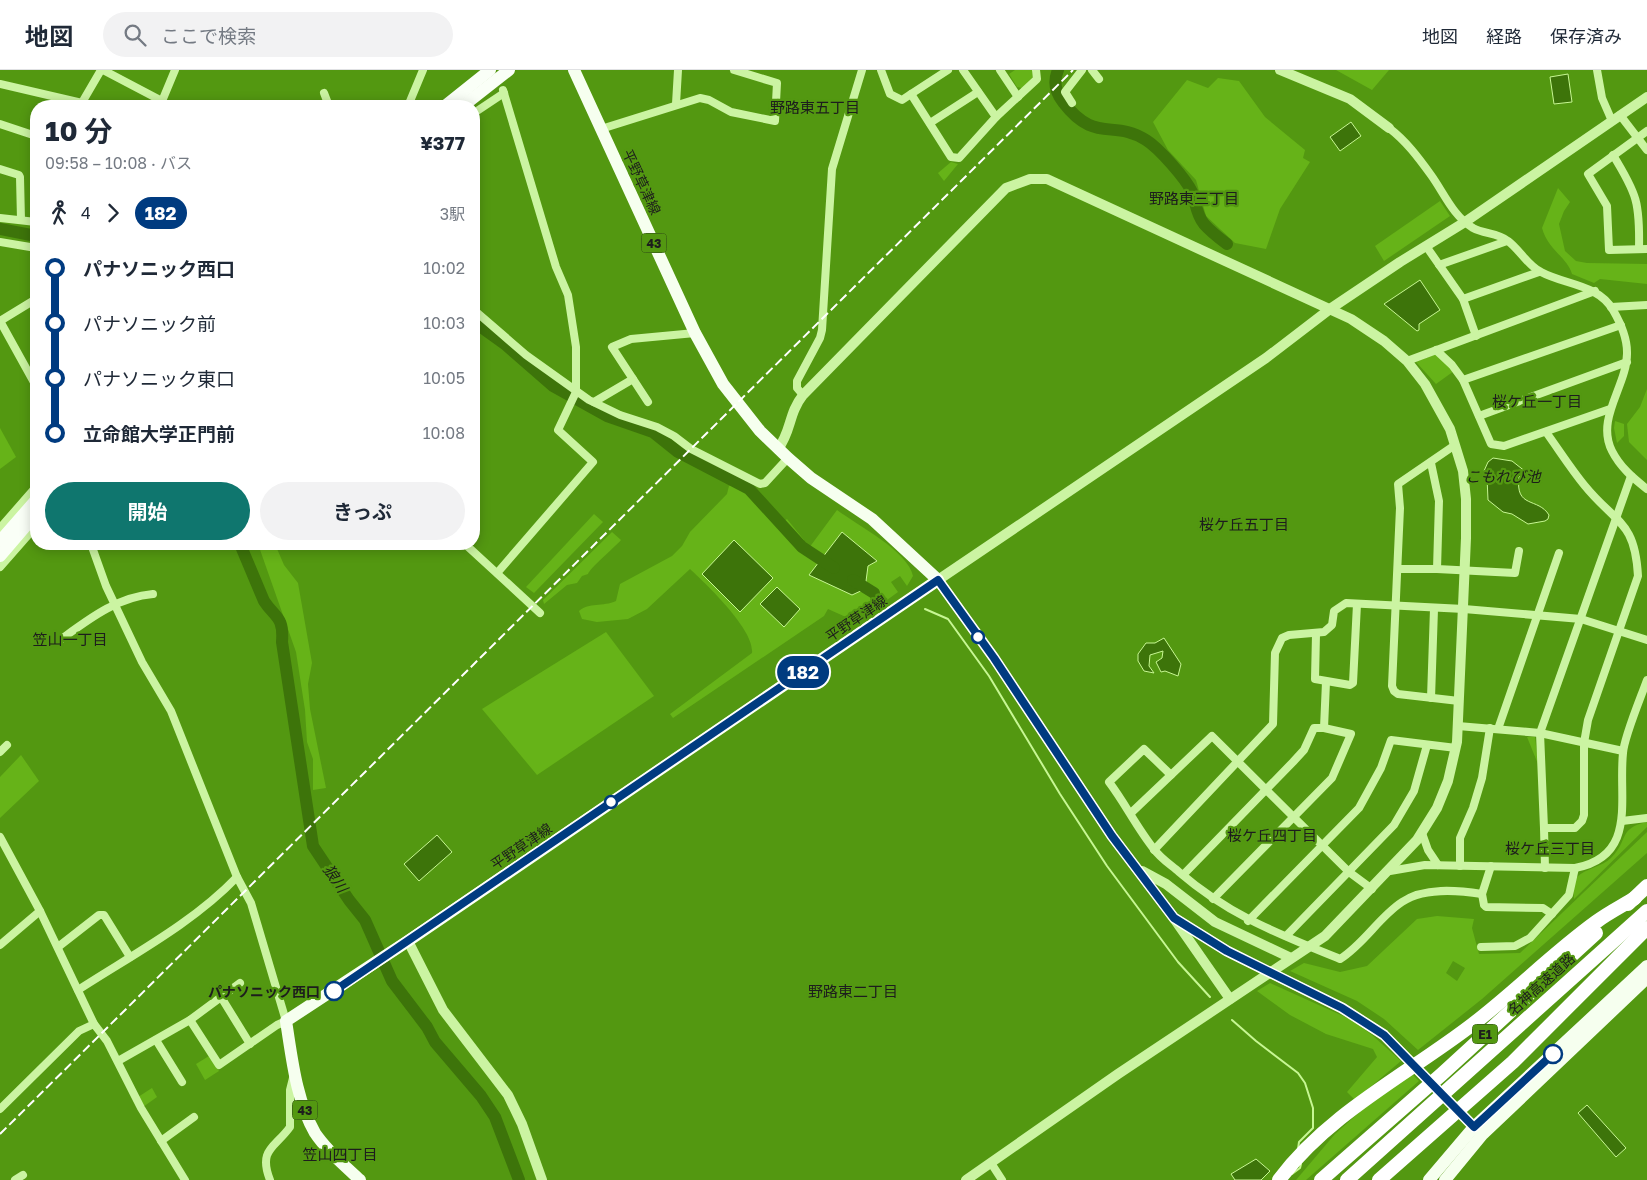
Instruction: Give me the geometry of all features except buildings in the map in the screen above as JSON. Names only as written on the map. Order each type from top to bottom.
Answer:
[{"type":"highway","points":[[452,100],[490,70]]},
{"type":"highway","points":[[471,100],[509,70]]},
{"type":"highway","points":[[0,540],[30,507]]},
{"type":"highway","points":[[0,556],[30,521]]},
{"type":"highway","name":"名神高速道路","points":[[1321,1180],[1442,1074],[1647,886]]},
{"type":"highway","points":[[1279,1180],[1308,1148],[1358,1105],[1440,1049],[1596,922],[1635,898]]},
{"type":"highway","name":"名神高速道路","points":[[1346,1180],[1647,911]]},
{"type":"highway","points":[[1379,1180],[1513,1062],[1647,928]]},
{"type":"highway","points":[[1388,1180],[1396,1166]]},
{"type":"main road","name":"平野草津線","points":[[286,1021],[408,941],[938,580],[872,519],[811,478],[778,449],[754,424],[723,384],[695,333],[574,70]]},
{"type":"main road","points":[[1429,1180],[1647,966]]},
{"type":"main road","points":[[1445,1180],[1478,1131],[1647,978]]},
{"type":"main road","name":"43","points":[[286,1021],[294,1073],[302,1102],[316,1134],[334,1156],[360,1180]]},
{"type":"street","points":[[83,100],[102,70],[154,100]]},
{"type":"street","points":[[163,100],[175,70]]},
{"type":"street","points":[[410,100],[423,70]]},
{"type":"street","points":[[676,104],[678,70]]},
{"type":"street","points":[[601,129],[700,98],[709,100],[731,112],[775,121],[777,83],[734,70]]},
{"type":"street","points":[[803,395],[797,388],[797,381],[820,338],[822,330],[832,169],[861,70]]},
{"type":"street","points":[[881,70],[890,94],[902,100],[948,70]]},
{"type":"street","points":[[963,70],[996,117]]},
{"type":"street","points":[[1000,70],[1018,97]]},
{"type":"street","points":[[911,94],[951,157],[959,158],[996,117],[1036,79],[1036,70]]},
{"type":"street","points":[[1072,102],[1065,92],[1082,70]]},
{"type":"street","points":[[1092,70],[1100,79]]},
{"type":"street","points":[[1280,70],[1350,99],[1406,142],[1432,176],[1456,213],[1465,222],[1475,229],[1492,233],[1507,241],[1539,272],[1596,291],[1611,307],[1621,325],[1628,351],[1627,362],[1610,409],[1608,429],[1611,449],[1620,464],[1647,489]]},
{"type":"street","points":[[1597,70],[1602,98],[1616,118],[1638,136],[1647,150]]},
{"type":"street","points":[[0,84],[65,100]]},
{"type":"street","points":[[480,109],[503,92],[556,267],[568,295],[576,346],[574,396],[558,430],[593,462],[498,572]]},
{"type":"street","points":[[930,124],[978,92]]},
{"type":"street","points":[[324,93],[326,100]]},
{"type":"street","points":[[1230,999],[1174,918],[1112,836],[994,658],[938,580],[1266,358],[1330,309],[1465,222],[1647,97]]},
{"type":"street","points":[[0,124],[30,134]]},
{"type":"street","points":[[1613,155],[1636,198],[1643,249],[1609,250],[1607,206],[1588,174],[1613,155],[1638,136],[1647,131]]},
{"type":"street","points":[[0,169],[19,174],[21,220]]},
{"type":"street","points":[[778,449],[787,437],[792,413],[803,395],[1006,188],[1030,178],[1058,182],[1185,244],[1351,319],[1384,341],[1407,361],[1440,409],[1455,445],[1462,470],[1466,499],[1465,570],[1456,748],[1448,781],[1437,808],[1422,832],[1390,871],[1325,936],[1118,1074],[966,1180]]},
{"type":"street","points":[[0,218],[30,221]]},
{"type":"street","points":[[1439,265],[1507,241]]},
{"type":"street","points":[[0,242],[30,247]]},
{"type":"street","points":[[1426,246],[1463,299],[1476,336]]},
{"type":"street","points":[[1463,299],[1539,272]]},
{"type":"street","points":[[1407,361],[1596,291]]},
{"type":"street","points":[[30,303],[0,321],[30,375]]},
{"type":"street","points":[[1611,307],[1647,305]]},
{"type":"street","points":[[480,315],[574,396],[594,402],[674,436],[691,449],[760,484],[765,483],[788,458]]},
{"type":"street","points":[[1463,380],[1621,325]]},
{"type":"street","points":[[648,402],[612,347],[631,339],[695,333]]},
{"type":"street","points":[[1436,350],[1452,365],[1463,380],[1491,444],[1504,446],[1610,409]]},
{"type":"street","points":[[1479,416],[1627,362]]},
{"type":"street","points":[[594,402],[633,379]]},
{"type":"street","points":[[1544,828],[1574,828],[1582,821],[1584,809],[1584,743],[1588,720],[1621,630],[1638,576],[1636,551],[1632,536],[1616,516],[1586,487],[1546,432]]},
{"type":"street","points":[[1455,445],[1398,484],[1400,508],[1394,691],[1398,694],[1458,700]]},
{"type":"street","points":[[1431,463],[1438,490],[1439,507],[1437,569]]},
{"type":"street","points":[[1545,868],[1540,733],[1631,476]]},
{"type":"street","points":[[0,528],[30,494]]},
{"type":"street","points":[[0,567],[30,533]]},
{"type":"street","points":[[93,550],[106,586],[142,662],[171,711],[238,877],[251,903],[286,1021],[219,1065],[190,1020]]},
{"type":"street","points":[[472,550],[498,572],[540,613]]},
{"type":"street","points":[[1398,569],[1515,573],[1519,551]]},
{"type":"street","points":[[1460,866],[1460,838],[1473,808],[1494,729],[1539,614],[1559,553]]},
{"type":"street","points":[[60,640],[114,603],[140,595],[153,594]]},
{"type":"street","points":[[1154,850],[1273,724],[1275,653],[1282,638],[1300,633],[1316,634],[1329,629],[1334,611],[1340,606],[1357,604],[1539,614],[1581,619],[1621,630],[1647,640]]},
{"type":"street","points":[[1316,634],[1315,679],[1350,685],[1353,683],[1357,604]]},
{"type":"street","points":[[1431,698],[1434,608]]},
{"type":"street","points":[[1390,871],[1414,866],[1438,865],[1575,868],[1597,861],[1610,851],[1618,836],[1622,820],[1623,751],[1647,680]]},
{"type":"street","points":[[1324,728],[1326,682]]},
{"type":"street","points":[[1458,726],[1540,733],[1623,751]]},
{"type":"street","points":[[1183,875],[1304,750],[1314,728],[1324,728],[1351,734],[1351,740],[1332,778],[1213,899]]},
{"type":"street","points":[[1131,813],[1212,736],[1349,872],[1372,889]]},
{"type":"street","points":[[1248,920],[1363,802],[1381,768],[1391,740],[1456,748]]},
{"type":"street","points":[[0,752],[7,745]]},
{"type":"street","points":[[1286,936],[1380,841],[1405,809],[1419,778],[1427,745]]},
{"type":"street","points":[[1171,774],[1146,750],[1141,750],[1109,782],[1154,850],[1213,899],[1248,920],[1340,960],[1352,951],[1402,902],[1419,893],[1467,892],[1482,894]]},
{"type":"street","points":[[1622,820],[1647,818]]},
{"type":"street","points":[[1422,832],[1428,850],[1438,865]]},
{"type":"street","points":[[0,837],[58,947],[94,1024],[107,1041],[128,1085],[185,1180]]},
{"type":"street","points":[[1491,866],[1482,894],[1486,907],[1543,908],[1552,914]]},
{"type":"street","points":[[1137,868],[1166,884],[1215,922],[1291,958]]},
{"type":"street","points":[[1481,947],[1515,946],[1523,943],[1569,895],[1575,868]]},
{"type":"street","points":[[78,990],[197,912],[222,894],[238,877]]},
{"type":"street","points":[[0,946],[40,912]]},
{"type":"street","points":[[58,947],[99,915],[104,915],[130,956]]},
{"type":"street","points":[[1174,918],[1246,961],[1342,1008],[1384,1035],[1478,1131]]},
{"type":"street","points":[[408,941],[443,1010],[508,1095],[522,1124],[542,1180]]},
{"type":"street","points":[[118,1062],[190,1020],[240,984]]},
{"type":"street","points":[[221,997],[250,1044]]},
{"type":"street","points":[[0,1109],[79,1031],[94,1024]]},
{"type":"street","points":[[156,1040],[182,1082]]},
{"type":"street","points":[[270,1180],[266,1155],[274,1142],[290,1127],[290,1090],[294,1073]]},
{"type":"street","points":[[161,1141],[194,1117]]},
{"type":"street","points":[[990,1163],[1002,1180]]},
{"type":"street","points":[[15,1180],[23,1175]]},
{"type":"shaded area","points":[[1015,70],[1032,70],[1033,77],[1022,88],[1017,87],[1009,74]]},
{"type":"shaded area","points":[[1336,70],[1389,70],[1372,90]]},
{"type":"shaded area","points":[[1218,78],[1239,81],[1265,117],[1305,150],[1303,158],[1310,162],[1280,209],[1266,249],[1235,243],[1206,216],[1196,180],[1168,150],[1153,122],[1187,80],[1208,88]]},
{"type":"shaded area","points":[[951,162],[958,164],[944,181],[938,173]]},
{"type":"shaded area","points":[[1558,188],[1570,202],[1559,224],[1565,251],[1576,261],[1587,263],[1647,264],[1647,284],[1600,279],[1594,283],[1572,274],[1570,268],[1545,236],[1542,228]]},
{"type":"shaded area","points":[[1440,201],[1450,216],[1384,261],[1375,246]]},
{"type":"shaded area","points":[[1436,354],[1454,371],[1436,384],[1416,362]]},
{"type":"shaded area","points":[[1647,389],[1647,460],[1629,442],[1627,424],[1640,407]]},
{"type":"shaded area","points":[[1615,421],[1624,424],[1624,436],[1617,443],[1614,428]]},
{"type":"shaded area","points":[[0,428],[16,457],[0,469]]},
{"type":"shaded area","points":[[733,483],[744,489],[780,524],[787,519],[804,540],[803,544],[809,548],[837,510],[892,548],[902,557],[913,576],[907,586],[900,576],[891,582],[898,592],[857,622],[828,609],[824,616],[673,718],[670,714],[752,653],[751,643],[746,632],[728,608],[690,569],[647,609],[628,619],[597,622],[582,619],[579,611],[587,606],[616,601],[620,584],[672,556],[682,546],[690,532],[727,494],[729,486]],"holes":[[[842,532],[877,561],[868,566]]]},
{"type":"shaded area","points":[[594,514],[603,522],[534,593],[526,587]]},
{"type":"shaded area","points":[[612,532],[621,540],[588,574],[582,576],[577,583],[567,585],[544,604],[543,600]]},
{"type":"shaded area","points":[[260,550],[278,550],[284,565],[298,583],[312,663],[308,684],[310,709],[326,788],[313,790],[313,759],[307,742],[305,710],[296,652]]},
{"type":"shaded area","points":[[606,632],[654,696],[537,775],[482,709]]},
{"type":"shaded area","points":[[1527,737],[1535,737],[1538,764]]},
{"type":"shaded area","points":[[21,755],[39,781],[0,818],[0,777]]},
{"type":"shaded area","points":[[1647,822],[1647,827],[1574,899],[1575,879],[1611,858],[1617,852],[1628,831]]},
{"type":"shaded area","points":[[1647,832],[1647,853],[1482,999],[1418,1050],[1384,1019],[1357,1001],[1290,971],[1304,963],[1340,972],[1367,966],[1417,919],[1437,916],[1474,919],[1472,928],[1479,954],[1520,953]],"holes":[[[1453,961],[1465,968],[1457,981],[1446,973]]]},
{"type":"shaded area","points":[[1270,983],[1352,1020],[1401,1061],[1355,1100],[1347,1092],[1377,1057],[1373,1049],[1326,1034],[1290,1015],[1257,991]]},
{"type":"shaded area","points":[[209,1056],[219,1071],[205,1080],[196,1064]]},
{"type":"shaded area","points":[[1412,1074],[1419,1081],[1306,1180],[1296,1180],[1335,1134],[1364,1108]]},
{"type":"shaded area","points":[[152,1088],[157,1097],[143,1107],[138,1097]]},
{"type":"water","points":[[1568,74],[1572,102],[1554,104],[1550,77]]},
{"type":"water","points":[[1351,122],[1361,136],[1340,151],[1330,137]]},
{"type":"water","points":[[1420,280],[1440,310],[1419,324],[1419,330],[1417,331],[1384,304]]},
{"type":"water","name":"こもれび池","points":[[1493,458],[1512,461],[1526,472],[1519,477],[1520,494],[1544,510],[1549,515],[1548,519],[1528,524],[1512,514],[1503,512],[1488,500],[1487,477],[1484,471],[1488,462]]},
{"type":"water","points":[[842,532],[877,561],[868,566],[865,589],[852,595],[809,575]]},
{"type":"water","points":[[734,540],[773,578],[740,612],[702,574]]},
{"type":"water","points":[[777,587],[800,609],[784,627],[760,604]]},
{"type":"water","points":[[1164,638],[1181,664],[1178,676],[1165,671],[1161,672],[1156,662],[1162,658],[1163,651],[1150,655],[1149,666],[1154,673],[1144,671],[1138,661],[1138,654],[1146,643],[1155,643]]},
{"type":"water","points":[[437,835],[452,852],[419,881],[404,864]]},
{"type":"water","points":[[1587,1105],[1626,1148],[1616,1157],[1578,1113]]},
{"type":"water","points":[[1256,1159],[1270,1171],[1261,1180],[1235,1180],[1231,1174]]},
{"type":"waterway","points":[[1058,70],[1055,83],[1058,94],[1074,115],[1095,127],[1134,134],[1151,144],[1172,164],[1189,186],[1199,216],[1204,224],[1227,244]]},
{"type":"waterway","name":"狼川","points":[[0,229],[30,235]]},
{"type":"waterway","points":[[480,326],[506,345],[553,386],[607,416],[653,432],[678,452],[749,489],[802,547],[834,568]]},
{"type":"waterway","name":"狼川","points":[[243,550],[264,601],[278,618],[282,627],[282,642],[313,846],[349,900],[365,920],[392,981],[427,1027],[435,1042],[481,1096],[495,1117],[519,1180]]},
{"type":"waterway","points":[[853,580],[874,593]]},
{"type":"waterway","points":[[925,609],[948,619],[989,676],[1060,794],[1107,866],[1178,962],[1210,997]]},
{"type":"waterway","points":[[1232,1020],[1298,1073],[1305,1083],[1313,1108],[1313,1128],[1299,1142],[1298,1149]]},
{"type":"waterway","points":[[1292,1174],[1300,1168],[1301,1164]]},
{"type":"railway","points":[[0,1134],[1073,70]]},
{"type":"bus line","name":"182","points":[[334,991],[938,580],[994,658],[1112,836],[1123,848],[1174,918],[1227,951],[1342,1008],[1384,1035],[1474,1127],[1553,1054]]},
{"type":"place","name":"パナソニック西口","points":[[334,991]]},
{"type":"district","name":"野路東五丁目","points":[[815,107]]},
{"type":"district","name":"野路東三丁目","points":[[1194,198]]},
{"type":"district","name":"桜ケ丘一丁目","points":[[1537,401]]},
{"type":"district","name":"桜ケ丘五丁目","points":[[1244,524]]},
{"type":"district","name":"笠山一丁目","points":[[70,639]]},
{"type":"district","name":"桜ケ丘四丁目","points":[[1272,835]]},
{"type":"district","name":"桜ケ丘三丁目","points":[[1550,848]]},
{"type":"district","name":"野路東二丁目","points":[[853,991]]},
{"type":"district","name":"笠山四丁目","points":[[340,1154]]}]
